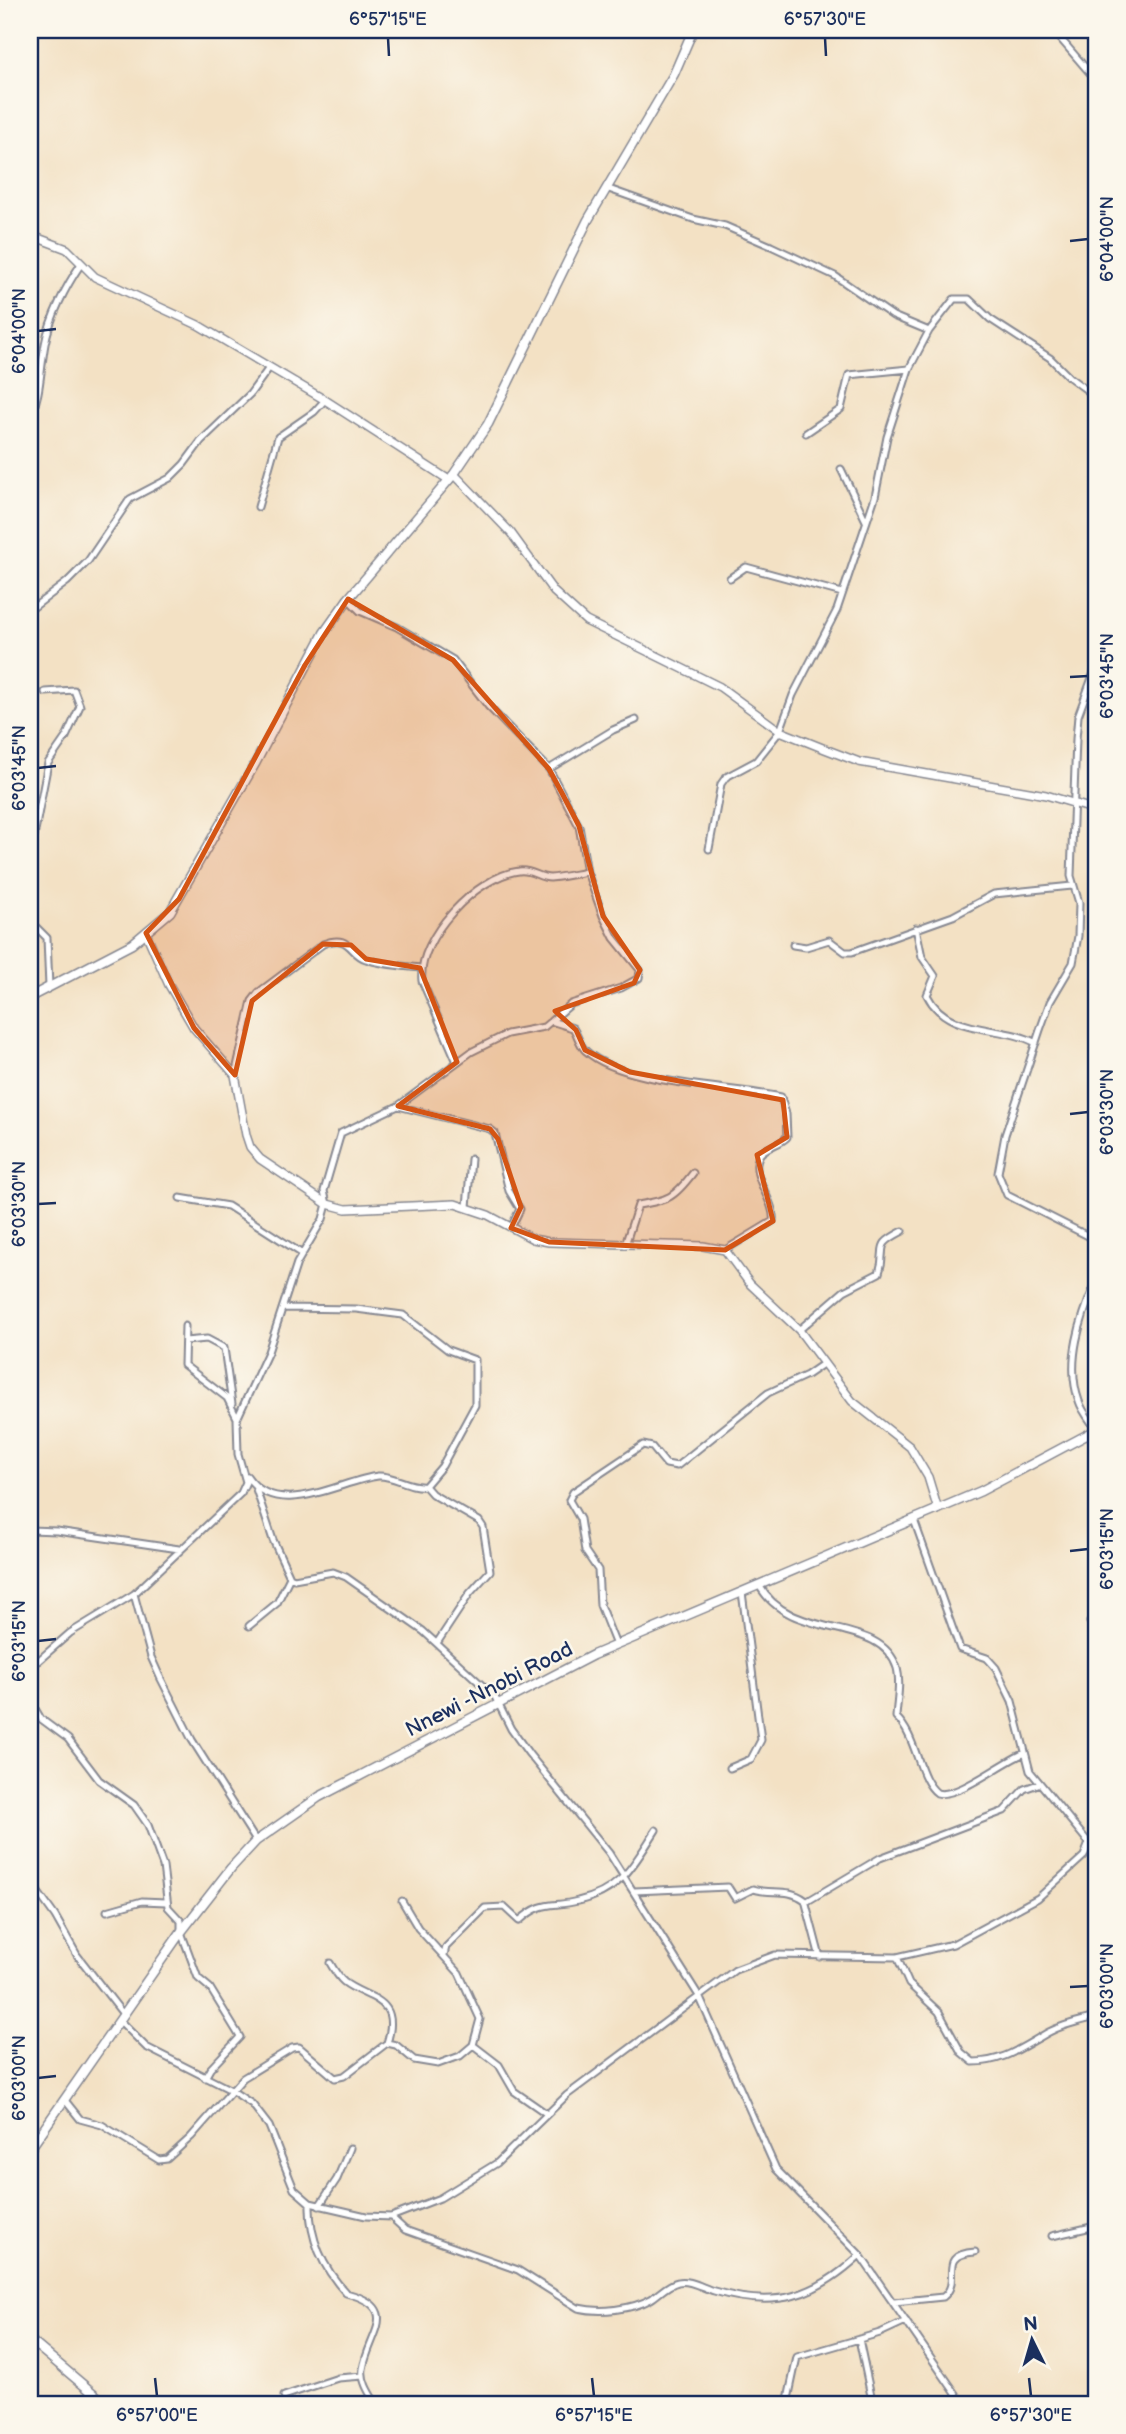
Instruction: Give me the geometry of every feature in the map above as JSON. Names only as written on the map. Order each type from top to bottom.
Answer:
[{"type":"main road","points":[[30,997],[146,933],[170,912],[179,899],[256,762],[305,665],[348,599],[452,477],[488,424],[606,188],[674,74],[693,30]]},
{"type":"main road","name":"Nnewi -Nnobi Road","points":[[30,2149],[181,1932],[231,1868],[256,1842],[319,1797],[498,1703],[616,1645],[981,1491],[1096,1430]]},
{"type":"main road","points":[[30,2340],[106,2404]]},
{"type":"street","points":[[1053,30],[1096,80]]},
{"type":"street","points":[[606,188],[693,219],[725,226],[783,251],[835,276],[893,316],[929,331]]},
{"type":"street","points":[[30,235],[67,249],[95,277],[198,325],[452,477],[511,533],[569,609],[586,621],[720,687],[780,731],[859,762],[1046,795],[1096,810]]},
{"type":"street","points":[[30,419],[38,400],[50,328],[70,280],[81,264]]},
{"type":"street","points":[[709,849],[721,784],[726,777],[756,761],[780,731],[793,695],[830,624],[866,521],[909,369],[929,331],[954,299],[969,299],[1004,329],[1050,358],[1078,385],[1096,397]]},
{"type":"street","points":[[30,610],[88,561],[130,499],[170,478],[184,464],[201,441],[250,394],[269,368]]},
{"type":"street","points":[[806,433],[841,409],[849,375],[909,369]]},
{"type":"street","points":[[258,507],[278,437],[314,412],[326,400]]},
{"type":"street","points":[[841,469],[866,521]]},
{"type":"street","points":[[730,578],[746,567],[842,593]]},
{"type":"street","points":[[237,1419],[284,1308],[301,1253],[323,1219],[327,1204],[324,1191],[341,1133],[398,1106],[457,1062],[507,1034],[537,1030],[571,1004],[621,988],[639,978],[640,970],[608,927],[587,872],[579,826],[549,769],[488,706],[453,660],[397,626],[360,611],[348,599]]},
{"type":"street","points":[[1096,667],[1078,716],[1072,886],[1079,903],[1080,917],[1073,962],[1051,1002],[1036,1044],[1005,1135],[998,1180],[1007,1195],[1096,1240]]},
{"type":"street","points":[[30,857],[48,763],[66,737],[80,706],[74,690],[45,692]]},
{"type":"street","points":[[549,769],[607,733],[636,720]]},
{"type":"street","points":[[457,1062],[428,998],[420,968],[451,912],[490,883],[517,871],[529,871],[548,878],[587,872]]},
{"type":"street","points":[[793,945],[806,947],[829,940],[845,952],[852,952],[889,941],[916,928],[969,910],[998,892],[1072,886]]},
{"type":"street","points":[[30,921],[47,938],[50,987]]},
{"type":"street","points":[[916,928],[922,957],[935,975],[927,995],[937,1007],[970,1027],[1027,1038],[1036,1044]]},
{"type":"street","points":[[146,933],[169,985],[194,1028],[235,1075]]},
{"type":"street","points":[[420,968],[366,960],[351,945],[330,942],[323,944],[252,1001],[235,1075],[250,1147],[260,1159],[327,1204],[345,1209],[435,1203],[467,1207],[549,1242],[725,1250],[774,1222],[772,1203],[764,1189],[758,1159],[760,1153],[787,1137],[786,1114],[781,1097],[668,1079],[609,1065],[585,1050],[573,1028],[551,1021]]},
{"type":"street","points":[[398,1106],[490,1129],[495,1133],[509,1191],[520,1209],[511,1228]]},
{"type":"street","points":[[467,1207],[471,1159]]},
{"type":"street","points":[[625,1245],[638,1205],[663,1202],[673,1196],[694,1172]]},
{"type":"street","points":[[180,1198],[228,1206],[301,1253]]},
{"type":"street","points":[[799,1330],[844,1292],[880,1272],[884,1241],[904,1231]]},
{"type":"street","points":[[725,1250],[750,1284],[799,1330],[865,1414],[910,1447],[928,1477],[938,1510]]},
{"type":"street","points":[[1096,1282],[1082,1319],[1074,1366],[1078,1399],[1096,1430]]},
{"type":"street","points":[[284,1308],[356,1309],[404,1315],[448,1350],[475,1360],[475,1405],[442,1466],[425,1486]]},
{"type":"street","points":[[185,1326],[184,1365],[214,1385],[233,1408]]},
{"type":"street","points":[[30,1668],[70,1633],[134,1594],[179,1549],[242,1493],[246,1482],[238,1454],[237,1419],[224,1348],[208,1339],[185,1341]]},
{"type":"street","points":[[616,1645],[600,1605],[598,1570],[585,1550],[580,1519],[569,1500],[573,1492],[643,1445],[652,1447],[666,1464],[677,1466],[768,1393],[807,1375],[823,1363]]},
{"type":"street","points":[[245,1474],[255,1486],[273,1540],[290,1577],[294,1579],[339,1573],[437,1643],[491,1692],[511,1729],[529,1754],[592,1829],[626,1878],[699,1996],[776,2169],[860,2255],[963,2404]]},
{"type":"street","points":[[255,1486],[286,1498],[296,1494],[309,1496],[376,1477],[425,1486],[432,1494],[479,1521],[483,1527],[490,1571],[470,1593],[437,1643]]},
{"type":"street","points":[[30,1881],[55,1916],[77,1955],[146,2047],[231,2090],[252,2104],[269,2126],[293,2189],[310,2203],[366,2216],[391,2217],[440,2198],[497,2163],[547,2114],[596,2072],[735,1970],[765,1958],[897,1957],[953,1944],[1038,1898],[1089,1850],[1086,1837],[1038,1784],[1025,1753],[1012,1701],[996,1668],[987,1658],[964,1652],[958,1643],[914,1520]]},
{"type":"street","points":[[30,1530],[57,1531],[179,1549]]},
{"type":"street","points":[[249,1626],[277,1603],[290,1577]]},
{"type":"street","points":[[759,1585],[768,1601],[777,1609],[795,1617],[868,1637],[884,1648],[897,1669],[896,1717],[906,1724],[925,1772],[937,1793],[945,1795],[958,1791],[997,1765],[1025,1753]]},
{"type":"street","points":[[730,1768],[751,1759],[761,1740],[742,1592]]},
{"type":"street","points":[[134,1594],[151,1657],[160,1677],[192,1740],[256,1842]]},
{"type":"street","points":[[30,1700],[41,1719],[68,1739],[99,1780],[134,1805],[148,1825],[163,1866],[166,1902],[181,1921],[181,1932],[198,1978],[210,1988],[240,2037],[205,2078]]},
{"type":"street","points":[[806,1902],[880,1858],[1004,1811],[1024,1789],[1038,1784]]},
{"type":"street","points":[[444,1955],[446,1947],[485,1908],[497,1905],[504,1907],[519,1921],[527,1912],[540,1906],[554,1902],[578,1902],[626,1878],[656,1830]]},
{"type":"street","points":[[634,1891],[728,1887],[735,1898],[752,1889],[765,1894],[785,1890],[806,1902],[820,1957]]},
{"type":"street","points":[[107,1911],[142,1900],[166,1902]]},
{"type":"street","points":[[387,2043],[396,2045],[414,2060],[438,2064],[460,2056],[473,2045],[479,2011],[459,1973],[418,1928],[402,1901]]},
{"type":"street","points":[[897,1957],[909,1984],[939,2012],[961,2052],[973,2062],[987,2062],[1018,2053],[1059,2027],[1096,2017]]},
{"type":"street","points":[[64,2099],[80,2119],[102,2125],[159,2160],[167,2159],[191,2137],[243,2078],[296,2046],[330,2075],[340,2078],[387,2043],[390,2034],[384,2004],[375,1996],[341,1980],[330,1963]]},
{"type":"street","points":[[473,2045],[499,2065],[514,2091],[547,2114]]},
{"type":"street","points":[[320,2206],[337,2179],[350,2148]]},
{"type":"street","points":[[310,2203],[310,2229],[322,2259],[346,2293],[364,2297],[377,2310],[379,2321],[363,2376],[376,2404]]},
{"type":"street","points":[[391,2217],[405,2230],[518,2270],[578,2308],[589,2311],[631,2306],[650,2300],[677,2282],[685,2281],[730,2296],[768,2300],[795,2298],[841,2273],[860,2255]]},
{"type":"street","points":[[1052,2236],[1096,2226]]},
{"type":"street","points":[[894,2302],[943,2297],[950,2286],[954,2258],[959,2253],[975,2252]]},
{"type":"street","points":[[787,2404],[795,2359],[834,2344],[859,2340],[906,2321]]},
{"type":"street","points":[[859,2340],[871,2396],[876,2404]]},
{"type":"street","points":[[284,2396],[338,2378],[363,2376]]},
{"type":"highlighted area","points":[[348,599],[453,660],[549,769],[563,795],[579,826],[603,916],[640,970],[634,983],[555,1011],[576,1030],[585,1050],[630,1072],[783,1100],[787,1137],[757,1155],[773,1221],[725,1250],[549,1242],[511,1228],[521,1207],[498,1139],[490,1129],[398,1106],[457,1062],[420,968],[366,959],[351,945],[323,944],[252,1001],[235,1075],[194,1028],[146,933],[179,899],[305,665]]}]
